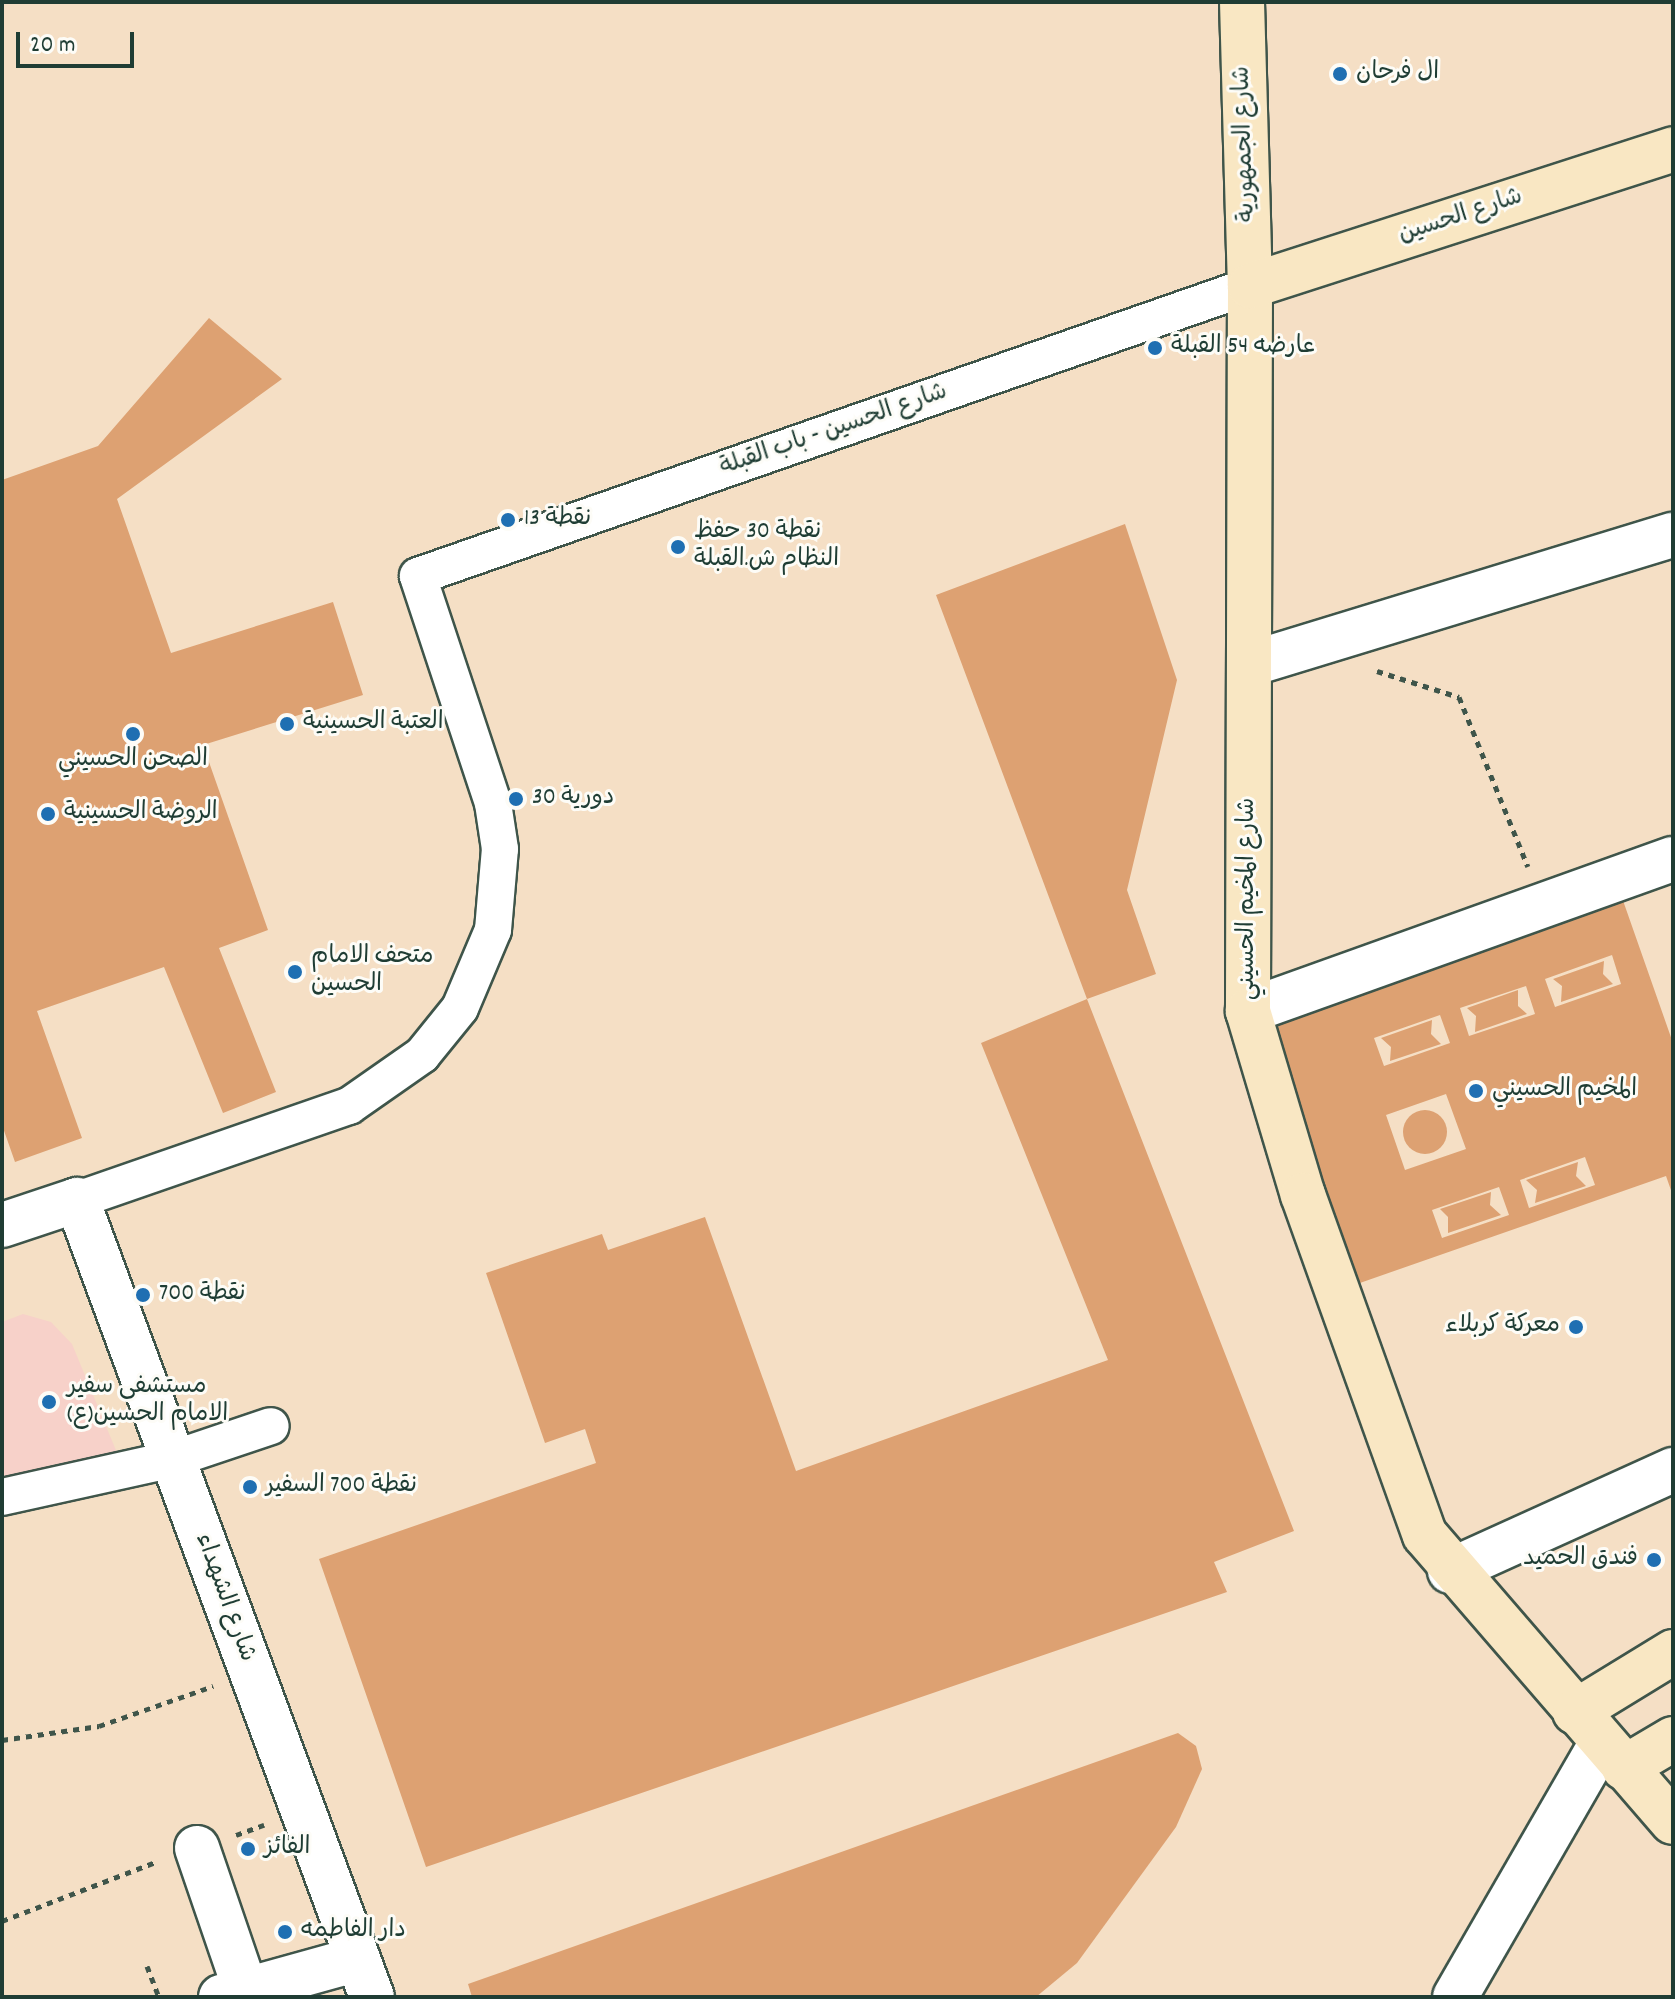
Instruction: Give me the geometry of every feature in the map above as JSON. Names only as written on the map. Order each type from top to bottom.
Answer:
[{"type":"main road","name":"شارع الجمهورية","points":[[1242,2],[1250,286]]},
{"type":"main road","name":"شارع الحسين","points":[[1250,286],[1673,149]]},
{"type":"main road","name":"شارع المخيم الحسيني","points":[[1250,286],[1248,1011],[1303,1195],[1425,1535],[1450,1571],[1673,1822]]},
{"type":"main road","points":[[1600,1741],[1673,1652]]},
{"type":"main road","points":[[1600,1741],[1673,1739]]},
{"type":"street","name":"شارع الحسين - باب القبلة","points":[[77,1200],[349,1106],[422,1055],[460,1008],[493,930],[500,849],[493,803],[418,576],[1250,286]]},
{"type":"street","points":[[1250,664],[1673,535]]},
{"type":"street","points":[[1248,1011],[1673,859]]},
{"type":"street","points":[[2,1225],[77,1200]]},
{"type":"street","name":"شارع الشهداء","points":[[77,1200],[365,1978]]},
{"type":"street","points":[[2,1497],[173,1459],[271,1426]]},
{"type":"street","points":[[1450,1571],[1673,1470]]},
{"type":"street","points":[[1455,1997],[1600,1741]]},
{"type":"street","points":[[197,1848],[238,1995],[365,1978]]},
{"type":"path","points":[[1303,648],[1459,697],[1544,905]]},
{"type":"path","points":[[2,1740],[99,1726],[252,1672]]},
{"type":"path","points":[[2,1921],[303,1812]]},
{"type":"path","points":[[147,1966],[159,1997]]},
{"type":"shaded area","name":"مستشفى سفير الامام الحسين(ع)","points":[[23,1314],[51,1322],[72,1344],[120,1460],[2,1490],[2,1322]]},
{"type":"building","points":[[209,318],[282,379],[117,499],[171,653],[333,602],[363,695],[203,745],[268,930],[219,948],[276,1092],[223,1113],[164,967],[37,1011],[82,1138],[15,1162],[2,1125],[2,480],[98,446]]},
{"type":"building","points":[[1125,524],[1177,680],[1127,890],[1156,974],[1087,999],[936,595]]},
{"type":"building","name":"المخيم الحسيني","points":[[1620,892],[1673,1043],[1673,1196],[1666,1176],[1357,1284],[1260,1030]],"holes":[[[1612,955],[1621,984],[1555,1007],[1545,979]],[[1526,986],[1535,1014],[1469,1036],[1460,1008]],[[1440,1015],[1450,1043],[1384,1066],[1374,1038]],[[1446,1094],[1466,1149],[1405,1170],[1386,1115]],[[1585,1157],[1595,1185],[1529,1208],[1520,1180]],[[1499,1187],[1509,1215],[1442,1238],[1432,1210]]]},
{"type":"building","points":[[1604,961],[1603,974],[1613,984],[1561,1002],[1562,986],[1553,979]]},
{"type":"building","points":[[1518,990],[1518,1006],[1527,1014],[1475,1032],[1476,1016],[1467,1008]]},
{"type":"building","points":[[1087,999],[1294,1531],[1214,1562],[1227,1592],[426,1867],[319,1559],[596,1463],[585,1429],[545,1443],[486,1273],[602,1234],[608,1250],[705,1217],[796,1471],[1108,1360],[981,1043]]},
{"type":"building","points":[[1432,1020],[1431,1034],[1441,1044],[1390,1061],[1391,1047],[1381,1038]]},
{"type":"building","points":[[1425,1110],[1441,1116],[1447,1132],[1441,1148],[1425,1154],[1409,1148],[1403,1132],[1409,1116]]},
{"type":"building","points":[[1578,1162],[1576,1176],[1586,1186],[1535,1203],[1537,1190],[1526,1180]]},
{"type":"building","points":[[1491,1192],[1490,1205],[1501,1215],[1448,1233],[1448,1217],[1440,1209]]},
{"type":"building","points":[[1178,1733],[1196,1746],[1202,1769],[1176,1827],[1077,1963],[1036,1997],[472,1997],[468,1984]]},
{"type":"place","name":"ال فرحان","points":[[1340,74]]},
{"type":"place","name":"عارضه 54 القبلة","points":[[1155,348]]},
{"type":"place","name":"نقطة 13","points":[[508,520]]},
{"type":"place","name":"نقطة 30 حفظ النظام ش.القبلة","points":[[678,547]]},
{"type":"place","name":"العتبة الحسينية","points":[[287,724]]},
{"type":"place","name":"الصحن الحسيني","points":[[133,734]]},
{"type":"place","name":"دورية 30","points":[[516,799]]},
{"type":"place","name":"الروضة الحسينية","points":[[48,814]]},
{"type":"place","name":"متحف الامام الحسين","points":[[295,972]]},
{"type":"place","name":"المخيم الحسيني","points":[[1476,1091]]},
{"type":"place","name":"نقطة 700","points":[[143,1295]]},
{"type":"place","name":"معركة كربلاء","points":[[1576,1327]]},
{"type":"place","name":"مستشفى سفير الامام الحسين(ع)","points":[[49,1402]]},
{"type":"place","name":"نقطة 700 السفير","points":[[250,1487]]},
{"type":"place","name":"فندق الحميد","points":[[1654,1560]]},
{"type":"place","name":"الفائز","points":[[248,1849]]},
{"type":"place","name":"دار الفاطمه","points":[[285,1932]]}]
